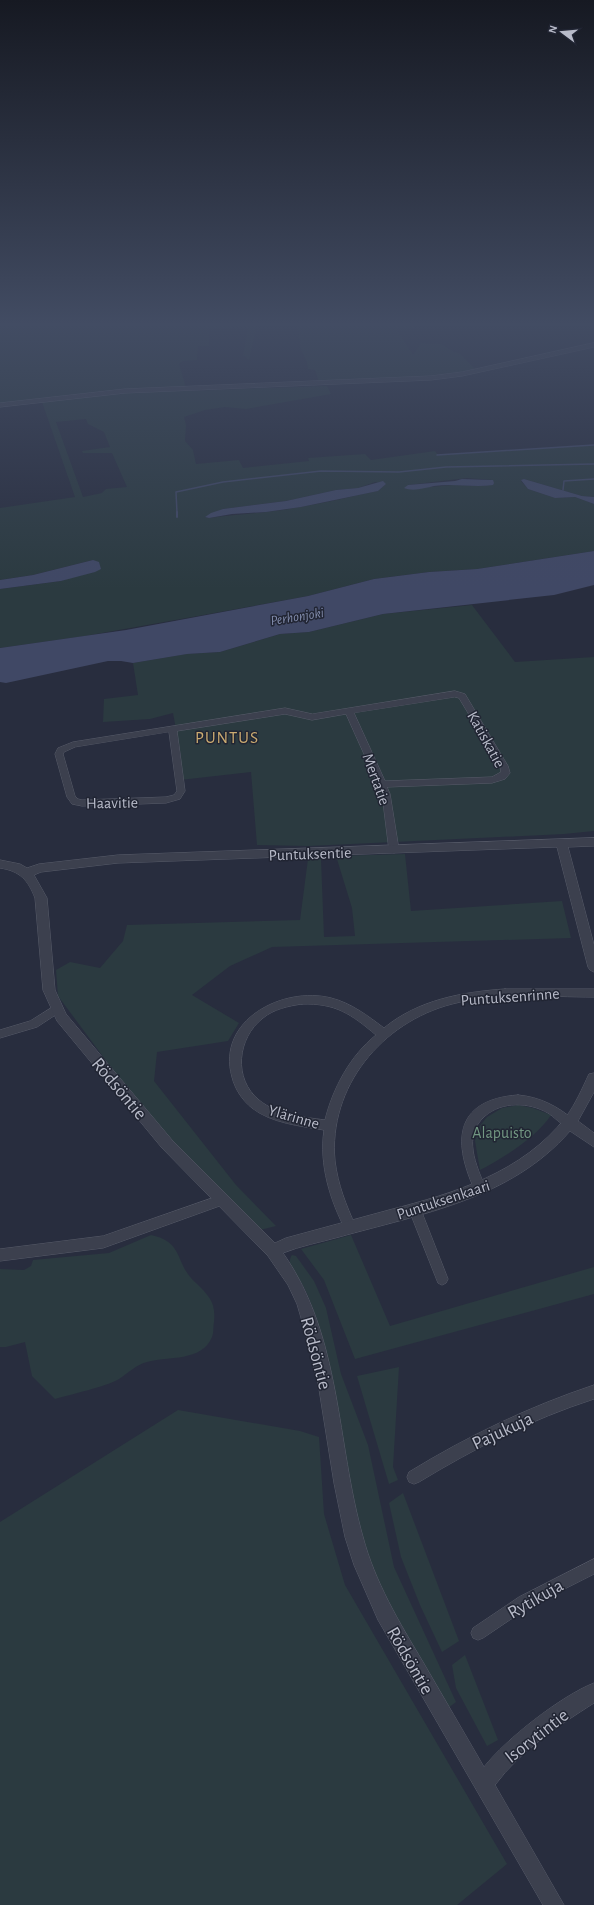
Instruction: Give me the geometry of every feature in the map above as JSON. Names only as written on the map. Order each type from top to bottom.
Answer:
[{"type":"street","name":"Katiskatie","points":[[349,711],[440,695],[454,694],[462,696],[504,766],[506,773],[502,777],[492,780],[382,784]]},
{"type":"street","name":"Haavitie","points":[[173,729],[181,791],[176,797],[166,800],[82,803],[75,802],[71,798],[59,754],[61,750],[73,745],[284,710],[312,717],[349,711]]},
{"type":"street","name":"Mertatie","points":[[349,711],[386,794],[394,850]]},
{"type":"street","name":"Puntuksentie","points":[[27,873],[39,868],[118,859],[594,842]]},
{"type":"street","points":[[561,843],[594,967]]},
{"type":"street","points":[[0,864],[14,866],[27,873]]},
{"type":"street","name":"Rödsöntie","points":[[27,873],[36,887],[40,898],[49,990],[56,1009],[167,1144],[273,1251],[293,1280],[304,1303],[317,1344],[327,1389],[348,1513],[363,1565],[384,1614],[554,1905]]},
{"type":"street","name":"Puntuksenrinne","points":[[350,1227],[334,1187],[330,1165],[330,1126],[334,1109],[347,1078],[364,1054],[382,1033],[416,1014],[452,1000],[494,994],[594,992]]},
{"type":"street","name":"Ylärinne","points":[[330,1126],[300,1121],[268,1111],[255,1104],[246,1094],[239,1083],[235,1071],[235,1057],[240,1041],[248,1026],[258,1016],[273,1007],[302,1000],[331,1002],[346,1008],[382,1033]]},
{"type":"street","points":[[0,1034],[33,1024],[56,1009]]},
{"type":"street","name":"Puntuksenkaari","points":[[273,1251],[286,1245],[452,1200],[480,1188],[515,1170],[544,1149],[570,1123],[581,1106],[594,1078]]},
{"type":"street","points":[[480,1188],[470,1163],[466,1140],[467,1131],[479,1113],[499,1101],[518,1099],[539,1103],[549,1107],[594,1141]]},
{"type":"street","points":[[0,1256],[103,1242],[221,1200]]},
{"type":"street","points":[[415,1210],[442,1279]]},
{"type":"street","name":"Pajukuja","points":[[414,1477],[441,1461],[510,1425],[594,1392]]},
{"type":"street","name":"Rytikuja","points":[[478,1633],[524,1602],[594,1566]]},
{"type":"street","name":"Isorytintie","points":[[483,1784],[495,1767],[515,1749],[542,1728],[594,1692]]},
{"type":"green space","points":[[45,411],[202,411],[184,417],[186,425],[185,441],[193,450],[196,464],[239,460],[243,468],[309,461],[308,458],[365,454],[371,460],[435,451],[438,455],[594,445],[594,497],[582,496],[524,479],[521,481],[528,489],[555,498],[575,497],[594,504],[594,551],[477,569],[429,572],[374,579],[308,596],[85,636],[0,648],[0,589],[61,581],[72,577],[93,560],[33,575],[0,580],[0,508],[75,497]],"holes":[[[86,419],[88,424],[104,432],[110,447],[82,451],[83,453],[112,453],[127,487],[106,489],[102,493],[83,497],[56,422]],[[467,478],[493,480],[485,486],[453,485],[406,489],[408,485]],[[375,482],[386,484],[378,491],[289,509],[209,518],[205,517],[223,509],[286,501],[336,490],[358,488]]]},
{"type":"green space","points":[[472,605],[515,662],[594,657],[594,831],[564,834],[309,846],[257,845],[251,772],[180,780],[178,763],[181,756],[173,713],[150,719],[103,722],[104,699],[138,695],[133,663],[186,654],[220,652],[280,634],[309,632],[383,614]]},
{"type":"green space","points":[[405,854],[411,911],[562,901],[571,938],[272,947],[230,966],[192,995],[239,1023],[228,1041],[157,1052],[154,1081],[236,1185],[276,1226],[260,1230],[181,1151],[130,1093],[58,996],[56,970],[70,962],[100,968],[123,941],[127,925],[300,920],[308,859],[321,859],[324,937],[355,936],[352,908],[336,856]]},
{"type":"green space","name":"Alapuisto","points":[[518,1105],[533,1108],[551,1115],[537,1131],[518,1147],[480,1170],[475,1141],[479,1127],[487,1117],[502,1108]]},
{"type":"green space","points":[[151,1235],[162,1238],[174,1248],[189,1276],[211,1300],[214,1309],[212,1337],[201,1351],[184,1357],[155,1360],[143,1363],[113,1382],[97,1388],[55,1399],[32,1376],[25,1342],[0,1347],[0,1269],[24,1270],[31,1266],[33,1260],[109,1253]]},
{"type":"green space","points":[[351,1235],[390,1326],[594,1267],[594,1294],[355,1359],[324,1280],[301,1249]]},
{"type":"green space","points":[[292,1255],[296,1256],[314,1281],[326,1308],[341,1374],[368,1445],[394,1567],[456,1702],[448,1708],[394,1616],[375,1578],[368,1559],[354,1506],[335,1399],[315,1314],[302,1284],[292,1270],[290,1259]]},
{"type":"green space","points":[[399,1367],[393,1467],[398,1480],[389,1484],[357,1376]]},
{"type":"green space","points":[[178,1410],[300,1431],[319,1437],[324,1514],[345,1585],[507,1864],[457,1905],[0,1905],[0,1522]]},
{"type":"green space","points":[[403,1493],[459,1641],[442,1652],[420,1605],[401,1557],[389,1503]]},
{"type":"green space","points":[[465,1655],[498,1740],[487,1746],[456,1688],[452,1665]]},
{"type":"water","points":[[462,479],[493,480],[494,483],[493,485],[486,486],[441,485],[415,490],[404,488],[408,485],[455,481]]},
{"type":"water","points":[[524,479],[582,496],[594,497],[594,504],[575,497],[555,498],[528,489],[521,480]]},
{"type":"water","points":[[383,481],[386,484],[378,491],[301,507],[266,512],[232,514],[209,518],[205,517],[211,513],[223,509],[286,501],[336,490],[358,488]]},
{"type":"water","name":"Perhonjoki","points":[[594,551],[594,585],[554,595],[383,614],[309,632],[280,634],[220,652],[187,654],[133,663],[108,661],[6,683],[0,682],[0,648],[126,630],[308,596],[374,579],[429,572],[477,569]]},
{"type":"water","points":[[93,560],[99,562],[101,569],[95,572],[61,581],[0,589],[0,580],[33,575]]},
{"type":"waterway","points":[[437,455],[594,445]]},
{"type":"waterway","points":[[177,513],[176,492],[223,482],[321,471],[399,472],[446,467],[594,464]]},
{"type":"waterway","points":[[563,490],[564,481],[594,479]]},
{"type":"district","name":"PUNTUS","points":[[227,737]]}]
